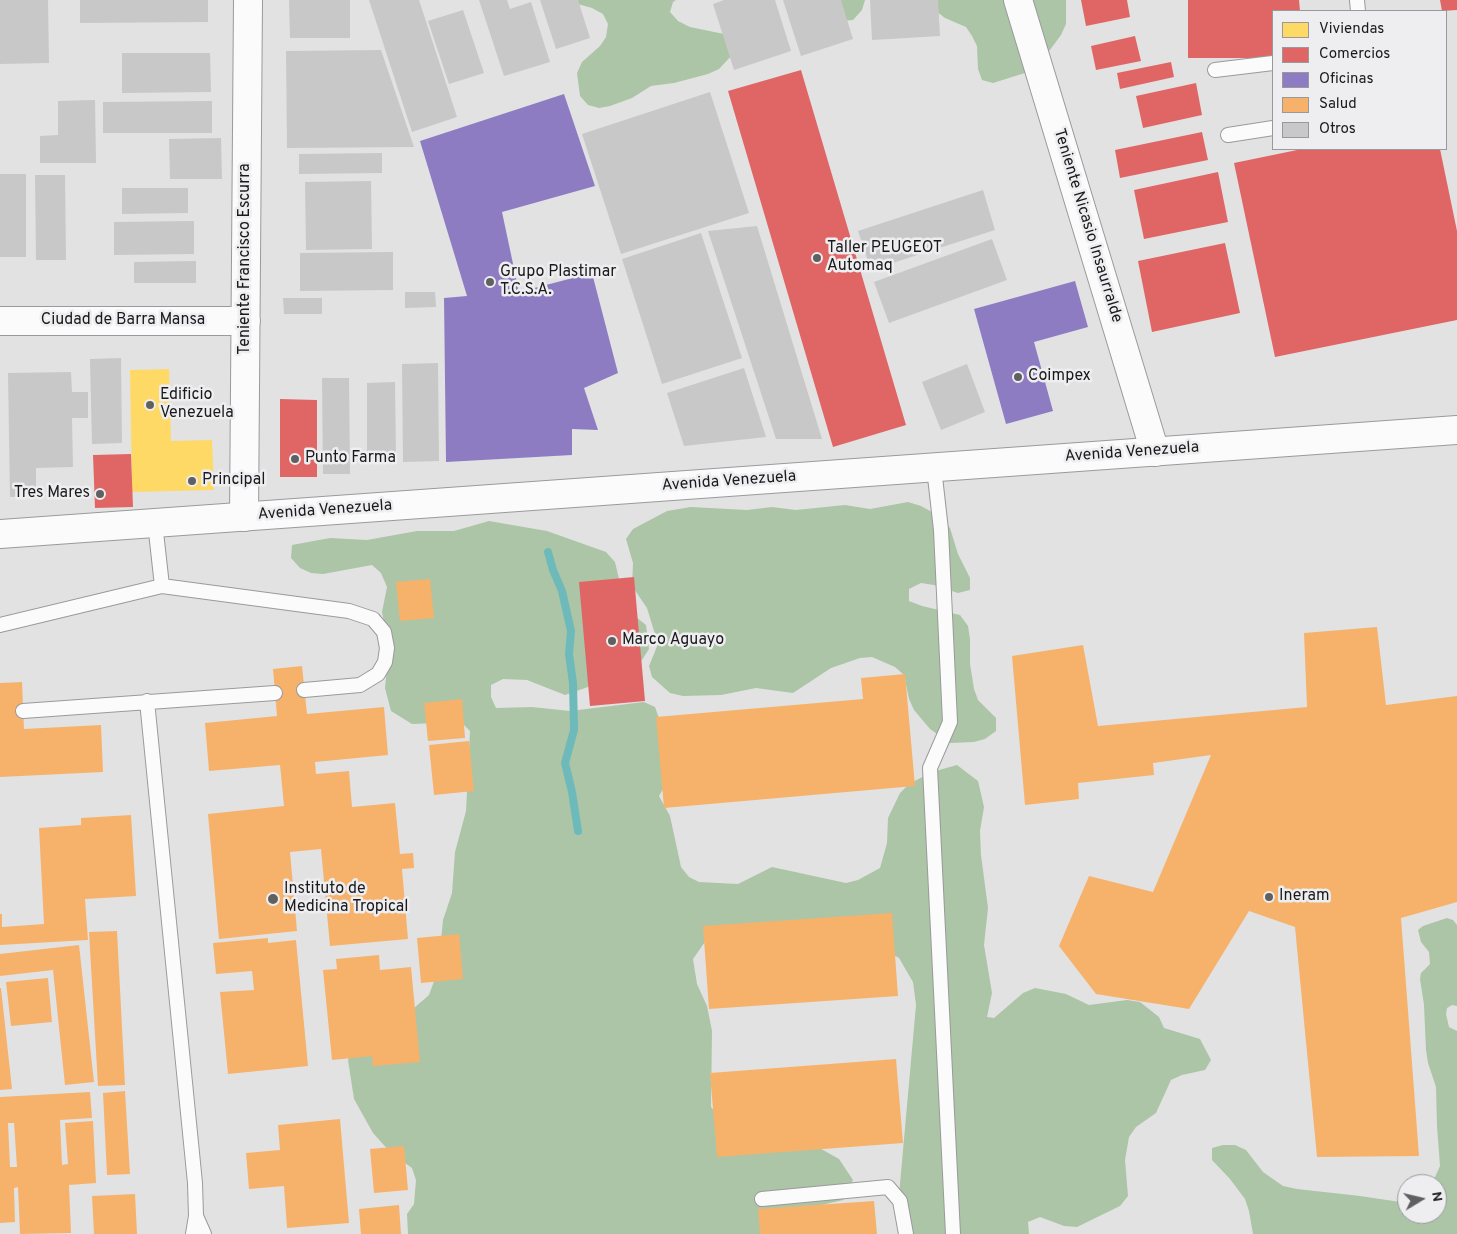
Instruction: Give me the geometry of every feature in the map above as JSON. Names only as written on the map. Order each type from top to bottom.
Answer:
[{"type":"main road","name":"Teniente Francisco Escurra","points":[[244,517],[248,0]]},
{"type":"main road","name":"Teniente Nicasio Insaurralde","points":[[1018,0],[1155,452]]},
{"type":"main road","name":"Ciudad de Barra Mansa","points":[[0,321],[246,321]]},
{"type":"main road","name":"Avenida Venezuela","points":[[0,534],[1457,430]]},
{"type":"lane","points":[[1215,70],[1272,63]]},
{"type":"lane","points":[[1228,135],[1272,128]]},
{"type":"lane","points":[[934,468],[940,520],[950,722],[930,768],[953,1234]]},
{"type":"lane","points":[[155,523],[162,586]]},
{"type":"lane","points":[[0,625],[162,586],[349,611],[373,618],[384,632],[387,648],[385,662],[378,674],[360,686],[304,690]]},
{"type":"lane","points":[[23,711],[275,693]]},
{"type":"lane","points":[[147,701],[195,1183],[196,1216],[193,1234]]},
{"type":"lane","points":[[762,1199],[888,1187],[900,1201],[906,1234]]},
{"type":"lane","points":[[196,1216],[204,1234]]},
{"type":"green space","points":[[563,0],[676,0],[673,2],[670,12],[678,21],[690,27],[724,34],[734,53],[719,69],[708,74],[674,83],[651,86],[632,98],[610,106],[599,108],[588,105],[580,96],[577,73],[582,62],[600,46],[606,37],[608,24],[603,14],[592,8]]},
{"type":"green space","points":[[805,0],[865,0],[862,10],[853,20],[829,22]]},
{"type":"green space","points":[[929,0],[1066,0],[1066,24],[1061,35],[1038,66],[1028,72],[993,83],[982,80],[978,69],[977,46],[966,27],[945,18],[936,11]]},
{"type":"green space","points":[[908,502],[932,512],[950,528],[958,554],[970,578],[970,590],[958,593],[921,583],[909,589],[909,601],[960,615],[968,626],[970,664],[974,689],[978,700],[996,718],[996,731],[985,739],[974,742],[950,743],[930,729],[914,710],[909,699],[904,675],[895,667],[872,657],[860,658],[831,668],[793,693],[756,688],[721,695],[683,696],[670,693],[652,677],[649,666],[658,644],[647,608],[632,586],[633,563],[626,539],[633,529],[667,511],[691,507],[747,510],[772,507],[796,510],[845,505],[870,509]]},
{"type":"green space","points":[[489,521],[547,531],[606,552],[615,562],[626,609],[646,625],[649,649],[642,660],[631,666],[607,671],[588,687],[565,695],[527,680],[503,679],[491,685],[491,697],[496,708],[532,707],[570,711],[644,702],[655,707],[675,763],[671,776],[659,796],[670,816],[681,867],[689,877],[699,882],[738,884],[772,867],[846,883],[858,880],[880,868],[887,843],[888,818],[900,793],[909,784],[932,772],[957,765],[978,781],[984,807],[980,831],[988,908],[984,945],[992,993],[987,1017],[994,1018],[1023,993],[1035,988],[1066,994],[1089,1005],[1127,1000],[1140,1002],[1159,1017],[1164,1028],[1200,1039],[1211,1060],[1205,1070],[1182,1075],[1171,1080],[1156,1113],[1136,1127],[1129,1137],[1125,1160],[1128,1196],[1120,1206],[1077,1227],[1064,1226],[1040,1217],[1028,1222],[1029,1234],[903,1234],[898,1206],[916,1005],[913,982],[899,958],[878,946],[707,939],[693,959],[697,984],[707,1006],[712,1031],[711,1107],[743,1143],[816,1146],[839,1159],[853,1180],[843,1200],[775,1216],[767,1234],[408,1234],[407,1214],[414,1204],[416,1180],[412,1168],[391,1153],[373,1133],[354,1099],[348,1060],[353,1049],[398,1022],[429,995],[438,971],[443,920],[452,893],[455,852],[466,811],[470,731],[461,722],[412,724],[391,711],[385,688],[389,649],[382,612],[387,587],[381,573],[372,565],[323,574],[311,573],[300,568],[291,558],[292,545],[330,538],[367,540],[417,531],[454,531]]},
{"type":"green space","points":[[1447,918],[1453,920],[1457,925],[1457,1006],[1452,1005],[1447,1008],[1446,1014],[1449,1027],[1457,1031],[1457,1234],[1253,1234],[1245,1199],[1212,1160],[1212,1148],[1223,1145],[1235,1145],[1246,1150],[1263,1172],[1283,1186],[1397,1202],[1397,1224],[1447,1224],[1447,1174],[1436,1174],[1440,1166],[1436,1087],[1426,1050],[1424,1005],[1420,979],[1421,973],[1430,964],[1429,952],[1421,942],[1418,930],[1423,926]]},
{"type":"building: Viviendas","name":"Edificio Venezuela","points":[[169,369],[171,441],[212,440],[214,490],[132,492],[130,370]]},
{"type":"building: Comercios","points":[[1081,0],[1127,0],[1130,17],[1086,26]]},
{"type":"building: Comercios","points":[[1188,0],[1299,0],[1300,10],[1272,10],[1272,58],[1188,58]]},
{"type":"building: Comercios","points":[[1440,0],[1457,0],[1457,10],[1442,10]]},
{"type":"building: Comercios","points":[[1135,36],[1141,61],[1096,70],[1091,46]]},
{"type":"building: Comercios","points":[[1171,62],[1174,77],[1120,89],[1117,73]]},
{"type":"building: Comercios","name":"Taller PEUGEOT Automaq","points":[[801,70],[906,425],[833,447],[728,91]]},
{"type":"building: Comercios","points":[[1196,83],[1202,115],[1143,128],[1136,96]]},
{"type":"building: Comercios","points":[[1202,132],[1208,160],[1120,178],[1115,150]]},
{"type":"building: Comercios","points":[[1297,150],[1440,150],[1457,231],[1457,320],[1275,357],[1234,163]]},
{"type":"building: Comercios","points":[[1218,172],[1228,222],[1144,239],[1134,190]]},
{"type":"building: Comercios","points":[[1225,243],[1240,313],[1152,332],[1138,261]]},
{"type":"building: Comercios","points":[[280,399],[317,400],[317,477],[280,477]]},
{"type":"building: Comercios","points":[[131,454],[133,507],[95,508],[93,455]]},
{"type":"building: Comercios","name":"Marco Aguayo","points":[[634,577],[645,701],[590,706],[579,582]]},
{"type":"building: Oficinas","name":"Grupo Plastimar T.C.S.A.","points":[[564,94],[595,186],[502,212],[519,292],[592,273],[618,373],[584,388],[598,430],[572,429],[572,455],[446,462],[444,298],[467,296],[420,141]]},
{"type":"building: Oficinas","name":"Coimpex","points":[[1075,281],[1088,327],[1034,342],[1053,411],[1006,424],[974,309]]},
{"type":"building: Salud","points":[[430,579],[434,618],[400,621],[396,582]]},
{"type":"building: Salud","name":"Ineram","points":[[1377,627],[1386,705],[1457,696],[1457,902],[1401,918],[1419,1156],[1317,1157],[1295,927],[1249,911],[1189,1009],[1096,994],[1059,946],[1089,876],[1153,892],[1211,755],[1153,763],[1154,775],[1078,783],[1079,799],[1025,805],[1012,656],[1083,645],[1098,726],[1307,707],[1304,633]]},
{"type":"building: Salud","points":[[302,666],[307,714],[384,707],[388,755],[315,762],[316,774],[349,771],[352,807],[395,803],[400,854],[413,853],[414,868],[402,869],[408,939],[330,946],[321,849],[290,852],[297,931],[219,939],[208,814],[284,806],[280,765],[209,771],[205,723],[277,716],[273,669]]},
{"type":"building: Salud","points":[[905,674],[915,786],[664,808],[656,717],[863,699],[861,678]]},
{"type":"building: Salud","points":[[22,682],[24,729],[101,725],[103,772],[0,777],[0,683]]},
{"type":"building: Salud","points":[[462,699],[465,738],[428,741],[424,703]]},
{"type":"building: Salud","points":[[469,741],[474,791],[434,795],[429,745]]},
{"type":"building: Salud","points":[[131,815],[136,896],[85,899],[88,940],[0,945],[0,914],[2,914],[2,927],[44,924],[39,828],[81,825],[81,818]]},
{"type":"building: Salud","points":[[892,913],[898,996],[709,1009],[703,926]]},
{"type":"building: Salud","points":[[117,931],[125,1085],[98,1086],[89,932]]},
{"type":"building: Salud","points":[[459,934],[463,979],[421,983],[417,938]]},
{"type":"building: Salud","points":[[268,938],[268,943],[296,940],[308,1066],[228,1074],[220,992],[254,990],[252,971],[216,974],[213,943]]},
{"type":"building: Salud","points":[[79,945],[94,1082],[65,1085],[53,970],[0,976],[0,954]]},
{"type":"building: Salud","points":[[379,955],[380,970],[411,967],[420,1062],[373,1066],[372,1056],[332,1060],[323,970],[337,969],[336,959]]},
{"type":"building: Salud","points":[[48,978],[52,1022],[11,1026],[6,982]]},
{"type":"building: Salud","points":[[0,988],[12,1089],[0,1090]]},
{"type":"building: Salud","points":[[896,1059],[903,1143],[717,1157],[710,1073]]},
{"type":"building: Salud","points":[[125,1091],[130,1174],[107,1175],[103,1093]]},
{"type":"building: Salud","points":[[90,1092],[92,1118],[60,1120],[62,1165],[68,1164],[65,1123],[93,1121],[96,1183],[69,1185],[71,1233],[20,1234],[18,1187],[14,1188],[15,1222],[0,1223],[0,1097]],"holes":[[[8,1123],[14,1123],[17,1167],[10,1167]]]},
{"type":"building: Salud","points":[[340,1119],[349,1223],[287,1228],[284,1186],[249,1189],[246,1153],[280,1150],[278,1125]]},
{"type":"building: Salud","points":[[404,1146],[408,1190],[374,1193],[370,1149]]},
{"type":"building: Salud","points":[[135,1194],[137,1234],[94,1234],[92,1196]]},
{"type":"building: Salud","points":[[874,1201],[877,1234],[760,1234],[758,1209]]},
{"type":"building: Salud","points":[[399,1205],[401,1234],[361,1234],[359,1209]]},
{"type":"building: Otros","points":[[0,0],[48,0],[49,63],[0,64]]},
{"type":"building: Otros","points":[[80,0],[208,0],[208,22],[80,23]]},
{"type":"building: Otros","points":[[289,0],[350,0],[350,38],[290,38]]},
{"type":"building: Otros","points":[[369,0],[419,0],[457,117],[412,132]]},
{"type":"building: Otros","points":[[479,0],[507,0],[510,9],[531,2],[550,62],[504,76]]},
{"type":"building: Otros","points":[[540,0],[578,0],[590,38],[556,49]]},
{"type":"building: Otros","points":[[724,0],[775,0],[791,51],[734,70],[713,4]]},
{"type":"building: Otros","points":[[783,0],[841,0],[853,39],[801,56]]},
{"type":"building: Otros","points":[[870,0],[938,0],[940,36],[872,40]]},
{"type":"building: Otros","points":[[463,10],[484,73],[449,84],[428,21]]},
{"type":"building: Otros","points":[[381,50],[414,147],[287,148],[286,51]]},
{"type":"building: Otros","points":[[122,53],[210,53],[211,92],[122,93]]},
{"type":"building: Otros","points":[[710,92],[749,213],[621,254],[582,134]]},
{"type":"building: Otros","points":[[95,100],[96,163],[40,163],[40,136],[58,135],[58,101]]},
{"type":"building: Otros","points":[[212,101],[212,133],[103,133],[103,102]]},
{"type":"building: Otros","points":[[221,138],[222,179],[170,179],[169,139]]},
{"type":"building: Otros","points":[[382,153],[382,173],[299,174],[299,154]]},
{"type":"building: Otros","points":[[0,174],[26,174],[26,257],[0,257]]},
{"type":"building: Otros","points":[[35,175],[65,175],[66,260],[36,260]]},
{"type":"building: Otros","points":[[371,181],[372,249],[306,250],[305,182]]},
{"type":"building: Otros","points":[[122,188],[188,188],[188,213],[122,214]]},
{"type":"building: Otros","points":[[983,190],[995,230],[871,270],[858,231]]},
{"type":"building: Otros","points":[[194,221],[194,254],[114,255],[114,222]]},
{"type":"building: Otros","points":[[757,226],[822,439],[776,439],[708,231]]},
{"type":"building: Otros","points":[[701,233],[742,358],[662,384],[622,259]]},
{"type":"building: Otros","points":[[992,239],[1007,280],[889,323],[874,282]]},
{"type":"building: Otros","points":[[393,252],[393,290],[300,291],[300,253]]},
{"type":"building: Otros","points":[[196,261],[196,283],[134,283],[134,262]]},
{"type":"building: Otros","points":[[405,292],[435,292],[436,307],[405,308]]},
{"type":"building: Otros","points":[[283,298],[322,298],[322,314],[284,314]]},
{"type":"building: Otros","points":[[121,358],[122,443],[92,444],[90,359]]},
{"type":"building: Otros","points":[[438,363],[439,461],[403,462],[402,364]]},
{"type":"building: Otros","points":[[967,364],[985,412],[941,430],[922,382]]},
{"type":"building: Otros","points":[[744,368],[766,437],[684,446],[667,393]]},
{"type":"building: Otros","points":[[71,372],[72,392],[88,392],[88,418],[72,418],[73,467],[36,468],[36,496],[10,497],[8,373]]},
{"type":"building: Otros","points":[[322,378],[349,378],[350,474],[323,474]]},
{"type":"building: Otros","points":[[395,382],[396,459],[367,459],[367,383]]},
{"type":"waterway","points":[[548,552],[562,591],[571,631],[569,654],[573,683],[574,730],[565,763],[578,831]]},
{"type":"place","name":"Taller PEUGEOT Automaq","points":[[817,258]]},
{"type":"place","name":"Grupo Plastimar T.C.S.A.","points":[[490,282]]},
{"type":"place","name":"Coimpex","points":[[1018,377]]},
{"type":"place","name":"Edificio Venezuela","points":[[150,405]]},
{"type":"place","name":"Punto Farma","points":[[295,459]]},
{"type":"place","name":"Principal","points":[[192,481]]},
{"type":"place","name":"Tres Mares","points":[[100,494]]},
{"type":"place","name":"Marco Aguayo","points":[[612,641]]},
{"type":"place","name":"Ineram","points":[[1269,897]]},
{"type":"place","name":"Instituto de Medicina Tropical","points":[[273,899]]}]
